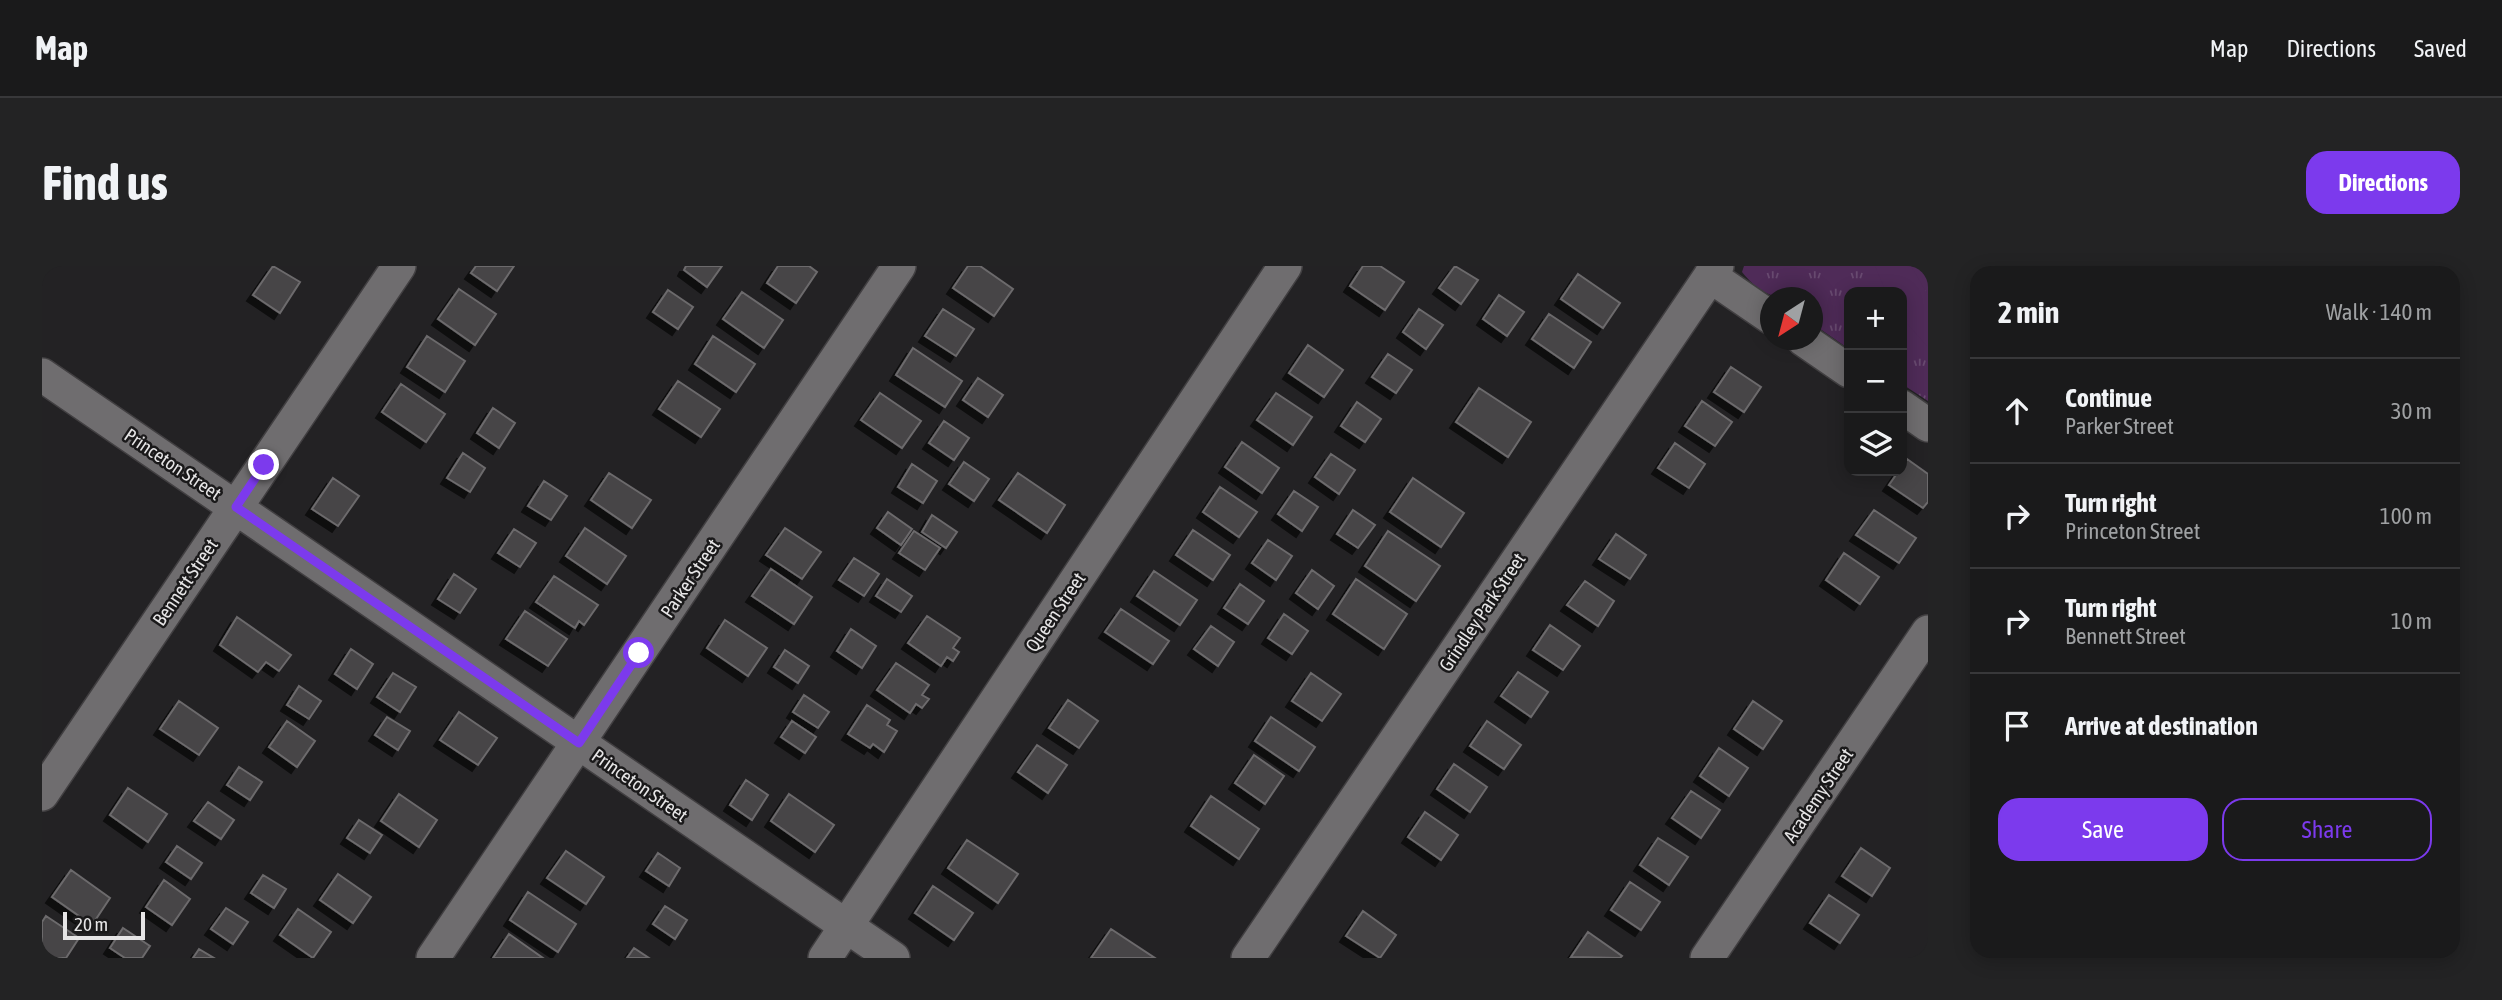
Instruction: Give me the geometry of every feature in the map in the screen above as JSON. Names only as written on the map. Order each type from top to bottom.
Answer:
[{"type":"street","name":"Bennett Street","points":[[42,794],[399,266]]},
{"type":"street","name":"Parker Street","points":[[433,958],[899,266]]},
{"type":"street","name":"Queen Street","points":[[825,958],[1285,266]]},
{"type":"street","points":[[1713,271],[1760,309]]},
{"type":"street","name":"Grindley Park Street","points":[[1248,958],[1713,271]]},
{"type":"street","points":[[1819,350],[1844,368]]},
{"type":"street","name":"Princeton Street","points":[[42,375],[892,958]]},
{"type":"street","points":[[1907,410],[1928,425]]},
{"type":"street","name":"Academy Street","points":[[1707,958],[1928,632]]},
{"type":"green space","points":[[1744,266],[1928,266],[1928,401],[1907,387],[1907,287],[1844,287],[1844,346],[1823,331],[1823,287],[1760,287],[1760,289],[1742,272]]},
{"type":"green space","points":[[1875,266],[1911,266],[1928,295],[1928,347],[1907,324],[1907,287],[1884,287]]},
{"type":"building","points":[[273,266],[300,282],[280,313],[253,295]]},
{"type":"building","points":[[476,266],[514,266],[497,291],[471,273]]},
{"type":"building","points":[[686,266],[722,266],[707,287],[684,270]]},
{"type":"building","points":[[778,266],[809,266],[817,272],[796,303],[767,283]]},
{"type":"building","points":[[968,266],[980,266],[1013,289],[994,316],[953,288]]},
{"type":"building","points":[[1363,266],[1380,266],[1404,282],[1385,310],[1350,286]]},
{"type":"building","points":[[1455,266],[1478,280],[1461,304],[1439,288]]},
{"type":"building","points":[[1578,274],[1620,303],[1603,328],[1561,299]]},
{"type":"building","points":[[459,289],[496,314],[475,345],[438,319]]},
{"type":"building","points":[[668,290],[693,307],[678,329],[653,312]]},
{"type":"building","points":[[742,292],[783,320],[764,348],[723,319]]},
{"type":"building","points":[[1499,295],[1524,312],[1507,336],[1483,319]]},
{"type":"building","points":[[943,309],[974,329],[956,356],[925,336]]},
{"type":"building","points":[[1419,309],[1443,325],[1426,349],[1403,332]]},
{"type":"building","points":[[1549,314],[1591,342],[1574,368],[1532,339]]},
{"type":"building","points":[[427,336],[465,361],[445,392],[407,367]]},
{"type":"building","points":[[713,336],[755,364],[736,392],[695,364]]},
{"type":"building","points":[[1308,345],[1343,370],[1324,397],[1289,373]]},
{"type":"building","points":[[913,348],[962,381],[945,407],[896,375]]},
{"type":"building","points":[[1388,354],[1412,370],[1396,393],[1372,377]]},
{"type":"building","points":[[1731,367],[1761,387],[1744,412],[1714,392]]},
{"type":"building","points":[[978,378],[1003,395],[988,417],[963,400]]},
{"type":"building","points":[[678,381],[720,409],[701,437],[659,409]]},
{"type":"building","points":[[401,384],[445,414],[426,442],[382,412]]},
{"type":"building","points":[[1479,388],[1531,422],[1508,457],[1456,422]]},
{"type":"building","points":[[880,393],[921,421],[902,448],[861,420]]},
{"type":"building","points":[[1276,393],[1312,417],[1293,445],[1257,420]]},
{"type":"building","points":[[1702,401],[1732,422],[1715,446],[1685,426]]},
{"type":"building","points":[[1357,402],[1381,419],[1365,442],[1341,426]]},
{"type":"building","points":[[493,408],[515,423],[499,448],[477,433]]},
{"type":"building","points":[[944,421],[969,438],[954,460],[929,443]]},
{"type":"building","points":[[1242,442],[1279,468],[1262,493],[1225,467]]},
{"type":"building","points":[[1675,443],[1705,464],[1689,488],[1658,468]]},
{"type":"building","points":[[463,453],[485,468],[470,492],[447,478]]},
{"type":"building","points":[[1331,454],[1355,470],[1339,494],[1315,477]]},
{"type":"building","points":[[1907,459],[1928,474],[1928,502],[1923,508],[1889,485],[1895,476],[1907,476]]},
{"type":"building","points":[[964,462],[989,479],[974,501],[949,484]]},
{"type":"building","points":[[912,464],[937,481],[923,503],[898,487]]},
{"type":"building","points":[[609,473],[651,500],[632,528],[591,500]]},
{"type":"building","points":[[1018,473],[1065,505],[1047,533],[999,500]]},
{"type":"building","points":[[333,478],[359,496],[338,526],[312,509]]},
{"type":"building","points":[[1413,478],[1464,513],[1441,547],[1390,512]]},
{"type":"building","points":[[544,481],[567,496],[551,520],[528,506]]},
{"type":"building","points":[[1220,487],[1257,512],[1239,537],[1203,512]]},
{"type":"building","points":[[1294,491],[1318,507],[1302,531],[1278,514]]},
{"type":"building","points":[[1353,510],[1375,525],[1358,548],[1337,534]]},
{"type":"building","points":[[1874,510],[1916,538],[1899,563],[1856,535]]},
{"type":"building","points":[[888,512],[912,529],[901,545],[877,528]]},
{"type":"building","points":[[932,515],[957,532],[946,548],[922,532]]},
{"type":"building","points":[[585,528],[626,556],[607,584],[566,556]]},
{"type":"building","points":[[785,528],[821,552],[802,579],[766,555]]},
{"type":"building","points":[[514,529],[536,543],[520,567],[498,553]]},
{"type":"building","points":[[1193,530],[1230,555],[1213,580],[1176,555]]},
{"type":"building","points":[[914,531],[940,548],[925,570],[899,553]]},
{"type":"building","points":[[1388,531],[1440,566],[1416,601],[1365,566]]},
{"type":"building","points":[[1616,534],[1646,555],[1630,579],[1599,559]]},
{"type":"building","points":[[1268,540],[1292,556],[1276,580],[1252,563]]},
{"type":"building","points":[[1844,553],[1879,577],[1860,604],[1826,580]]},
{"type":"building","points":[[854,558],[879,574],[864,596],[839,580]]},
{"type":"building","points":[[771,569],[812,597],[794,624],[752,596]]},
{"type":"building","points":[[1312,570],[1334,586],[1318,609],[1296,593]]},
{"type":"building","points":[[1154,571],[1197,600],[1180,625],[1137,596]]},
{"type":"building","points":[[454,574],[476,589],[460,613],[438,599]]},
{"type":"building","points":[[554,576],[598,605],[584,625],[579,621],[575,628],[536,602]]},
{"type":"building","points":[[887,579],[912,596],[901,612],[876,596]]},
{"type":"building","points":[[1356,579],[1407,614],[1384,649],[1333,614]]},
{"type":"building","points":[[1585,581],[1614,601],[1598,626],[1567,605]]},
{"type":"building","points":[[1240,584],[1264,601],[1248,624],[1224,608]]},
{"type":"building","points":[[1121,609],[1169,641],[1153,664],[1105,632]]},
{"type":"building","points":[[525,611],[567,639],[548,666],[506,639]]},
{"type":"building","points":[[1284,614],[1308,631],[1292,654],[1268,638]]},
{"type":"building","points":[[927,616],[960,638],[953,648],[959,652],[953,661],[947,657],[941,666],[908,643]]},
{"type":"building","points":[[237,617],[291,655],[279,671],[266,662],[258,672],[220,645]]},
{"type":"building","points":[[725,620],[767,648],[748,676],[707,648]]},
{"type":"building","points":[[1550,625],[1580,646],[1563,670],[1533,650]]},
{"type":"building","points":[[1211,626],[1234,642],[1218,666],[1194,649]]},
{"type":"building","points":[[851,629],[876,646],[862,668],[837,651]]},
{"type":"building","points":[[351,649],[373,664],[357,689],[335,674]]},
{"type":"building","points":[[785,650],[809,666],[798,683],[774,667]]},
{"type":"building","points":[[896,663],[929,685],[922,695],[929,699],[922,708],[916,704],[910,713],[877,690]]},
{"type":"building","points":[[1518,672],[1548,692],[1531,717],[1501,696]]},
{"type":"building","points":[[393,673],[416,687],[400,712],[377,697]]},
{"type":"building","points":[[1311,673],[1341,694],[1322,721],[1292,701]]},
{"type":"building","points":[[299,686],[321,701],[309,719],[287,705]]},
{"type":"building","points":[[804,695],[829,712],[818,728],[793,712]]},
{"type":"building","points":[[1068,700],[1098,721],[1079,748],[1049,728]]},
{"type":"building","points":[[179,701],[218,728],[199,755],[160,729]]},
{"type":"building","points":[[1753,701],[1782,721],[1763,749],[1734,729]]},
{"type":"building","points":[[867,705],[890,720],[887,725],[897,731],[884,752],[873,744],[870,748],[848,734]]},
{"type":"building","points":[[459,712],[497,738],[478,765],[440,740]]},
{"type":"building","points":[[387,717],[410,731],[398,750],[375,735]]},
{"type":"building","points":[[1271,717],[1315,747],[1299,771],[1255,741]]},
{"type":"building","points":[[287,721],[315,741],[297,767],[269,747]]},
{"type":"building","points":[[792,721],[816,737],[805,753],[781,737]]},
{"type":"building","points":[[1487,721],[1521,745],[1504,769],[1470,746]]},
{"type":"building","points":[[1037,745],[1067,765],[1048,793],[1018,772]]},
{"type":"building","points":[[1719,748],[1748,768],[1729,796],[1700,776]]},
{"type":"building","points":[[1254,755],[1284,776],[1265,804],[1235,783]]},
{"type":"building","points":[[1454,764],[1487,787],[1470,812],[1437,789]]},
{"type":"building","points":[[239,767],[262,782],[250,800],[227,785]]},
{"type":"building","points":[[746,780],[768,795],[752,820],[730,805]]},
{"type":"building","points":[[128,788],[167,814],[148,842],[110,815]]},
{"type":"building","points":[[1691,791],[1720,810],[1701,838],[1672,818]]},
{"type":"building","points":[[399,794],[437,820],[419,847],[381,821]]},
{"type":"building","points":[[789,794],[834,825],[815,852],[771,821]]},
{"type":"building","points":[[1211,796],[1259,829],[1239,859],[1191,826]]},
{"type":"building","points":[[208,802],[234,820],[221,839],[194,821]]},
{"type":"building","points":[[1425,812],[1458,835],[1441,860],[1408,837]]},
{"type":"building","points":[[359,820],[382,835],[370,853],[347,838]]},
{"type":"building","points":[[1658,838],[1688,857],[1669,885],[1640,865]]},
{"type":"building","points":[[967,840],[1018,874],[998,903],[948,868]]},
{"type":"building","points":[[177,846],[202,863],[191,879],[166,862]]},
{"type":"building","points":[[1861,848],[1890,868],[1872,896],[1842,876]]},
{"type":"building","points":[[566,851],[604,877],[586,904],[547,878]]},
{"type":"building","points":[[658,853],[680,868],[669,886],[646,871]]},
{"type":"building","points":[[71,870],[110,898],[92,925],[52,897]]},
{"type":"building","points":[[338,874],[371,897],[353,923],[320,900]]},
{"type":"building","points":[[263,875],[286,889],[274,908],[251,893]]},
{"type":"building","points":[[164,880],[190,899],[172,925],[146,907]]},
{"type":"building","points":[[1630,882],[1660,902],[1641,930],[1611,910]]},
{"type":"building","points":[[933,886],[973,913],[954,940],[915,913]]},
{"type":"building","points":[[528,892],[576,924],[558,952],[510,920]]},
{"type":"building","points":[[1829,895],[1859,915],[1840,943],[1810,923]]},
{"type":"building","points":[[665,906],[687,920],[675,939],[653,924]]},
{"type":"building","points":[[226,908],[248,922],[233,944],[211,929]]},
{"type":"building","points":[[298,909],[331,932],[313,958],[280,935]]},
{"type":"building","points":[[1363,911],[1396,935],[1380,958],[1346,936]]},
{"type":"building","points":[[46,916],[79,938],[66,958],[51,958],[42,952],[42,922]]},
{"type":"building","points":[[123,928],[150,946],[142,958],[125,958],[110,948]]},
{"type":"building","points":[[1111,929],[1155,958],[1091,958]]},
{"type":"building","points":[[1588,932],[1622,956],[1571,957]]},
{"type":"building","points":[[509,934],[543,958],[493,958]]},
{"type":"building","points":[[634,948],[649,958],[627,958]]},
{"type":"building","points":[[199,949],[214,958],[193,958]]},
{"type":"route","points":[[264,465],[236,507],[579,743],[639,653]]}]
